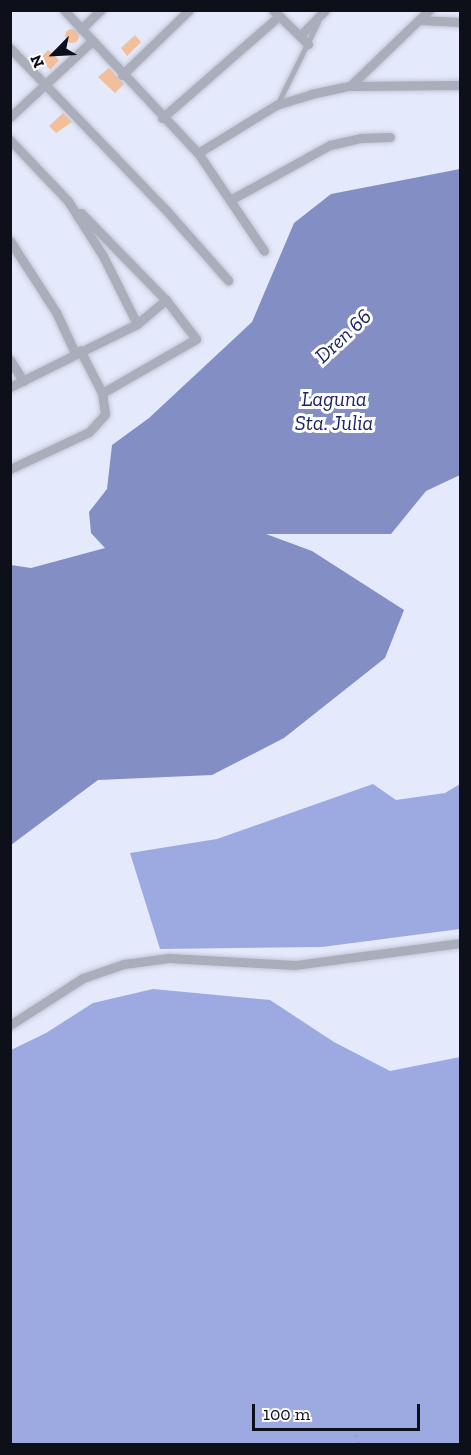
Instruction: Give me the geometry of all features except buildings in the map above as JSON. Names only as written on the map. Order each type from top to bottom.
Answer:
[{"type":"street","points":[[64,10],[122,75],[198,153],[264,251]]},
{"type":"street","points":[[81,29],[102,10]]},
{"type":"street","points":[[122,75],[189,10]]},
{"type":"street","points":[[350,86],[429,10]]},
{"type":"street","points":[[300,36],[324,12]]},
{"type":"street","points":[[162,117],[276,13],[308,44]]},
{"type":"street","points":[[418,20],[460,22]]},
{"type":"street","points":[[10,117],[92,41]]},
{"type":"street","points":[[10,48],[166,210],[228,280]]},
{"type":"street","points":[[198,153],[276,105],[350,86],[460,86]]},
{"type":"street","points":[[231,199],[330,146],[360,138],[390,137]]},
{"type":"street","points":[[10,140],[166,300],[196,339],[102,393]]},
{"type":"street","points":[[68,201],[103,256],[137,324]]},
{"type":"street","points":[[10,242],[56,312],[102,393],[105,414],[89,432],[10,469]]},
{"type":"street","points":[[10,387],[137,324],[166,300]]},
{"type":"street","points":[[10,360],[23,381]]},
{"type":"street","points":[[10,1025],[83,978],[124,964],[169,957],[295,964],[460,943]]},
{"type":"lane","points":[[276,105],[324,12]]},
{"type":"path","points":[[352,1428],[359,1444]]},
{"type":"shaded area","points":[[373,784],[396,800],[445,793],[460,784],[460,929],[322,947],[160,949],[130,853],[217,839]]},
{"type":"shaded area","points":[[153,989],[270,1000],[334,1042],[390,1071],[460,1057],[460,1444],[11,1444],[11,1050],[46,1033],[93,1003]]},
{"type":"water","points":[[460,169],[460,475],[426,491],[391,534],[266,534],[312,551],[404,610],[385,658],[284,738],[212,775],[98,780],[11,845],[11,565],[31,568],[105,548],[91,533],[89,512],[107,489],[112,445],[149,418],[252,322],[294,223],[331,194]]},
{"type":"water label","name":"Dren 66","points":[[343,336]]},
{"type":"water label","name":"Laguna Sta. Julia","points":[[334,411]]}]
